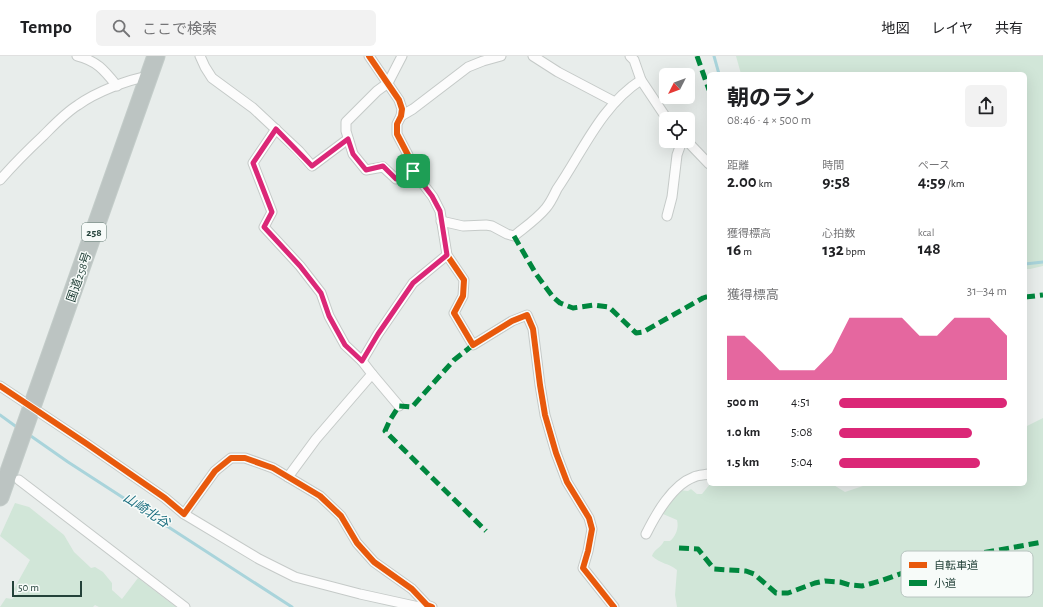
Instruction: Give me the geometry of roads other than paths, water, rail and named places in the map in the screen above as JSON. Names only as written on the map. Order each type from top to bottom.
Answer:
[{"type":"highway","name":"国道258号","points":[[0,497],[156,56]]},
{"type":"street","points":[[77,56],[96,62],[106,71],[117,86]]},
{"type":"street","points":[[200,56],[212,78],[253,108],[312,166],[348,139]]},
{"type":"street","points":[[370,56],[399,100],[402,109],[401,116],[397,124],[397,134],[408,155],[410,167],[432,196],[440,211],[447,255],[464,280],[463,296],[454,313],[473,345],[512,321],[527,315],[533,329],[545,415],[556,453],[567,482],[589,518],[592,529],[583,568],[614,607]]},
{"type":"street","points":[[402,56],[388,84],[377,91],[346,122],[346,131],[353,154],[366,170],[383,166],[396,179],[413,171]]},
{"type":"street","points":[[401,116],[413,109],[468,67],[501,56]]},
{"type":"street","points":[[533,56],[558,72],[615,102]]},
{"type":"street","points":[[630,56],[634,60],[641,80],[662,112]]},
{"type":"street","points":[[0,180],[13,165],[59,120],[78,105],[117,86],[149,76]]},
{"type":"street","points":[[441,221],[464,226],[492,226],[514,236],[533,221],[547,207],[594,127],[628,88],[641,80]]},
{"type":"street","points":[[276,129],[253,163],[272,212],[264,227],[300,266],[321,293],[329,316],[345,345],[362,361],[399,406]]},
{"type":"street","points":[[667,216],[672,197],[677,155],[680,148]]},
{"type":"street","points":[[694,148],[707,162]]},
{"type":"street","points":[[362,361],[378,334],[413,283],[447,255]]},
{"type":"street","points":[[288,477],[316,439],[372,374]]},
{"type":"street","points":[[0,386],[31,412],[165,498],[184,514],[260,559],[295,577],[360,594],[425,607]]},
{"type":"street","points":[[184,514],[215,471],[230,458],[245,458],[273,468],[320,496],[341,516],[358,543],[374,562],[412,589],[425,607]]},
{"type":"street","points":[[646,534],[657,512],[678,487],[693,477],[707,474]]},
{"type":"street","points":[[19,480],[185,607]]},
{"type":"waterway","points":[[714,56],[718,72]]},
{"type":"waterway","points":[[1027,264],[1043,262]]},
{"type":"waterway","name":"山崎北谷","points":[[0,415],[18,428]]},
{"type":"waterway","name":"山崎北谷","points":[[28,434],[68,462],[292,607]]}]
